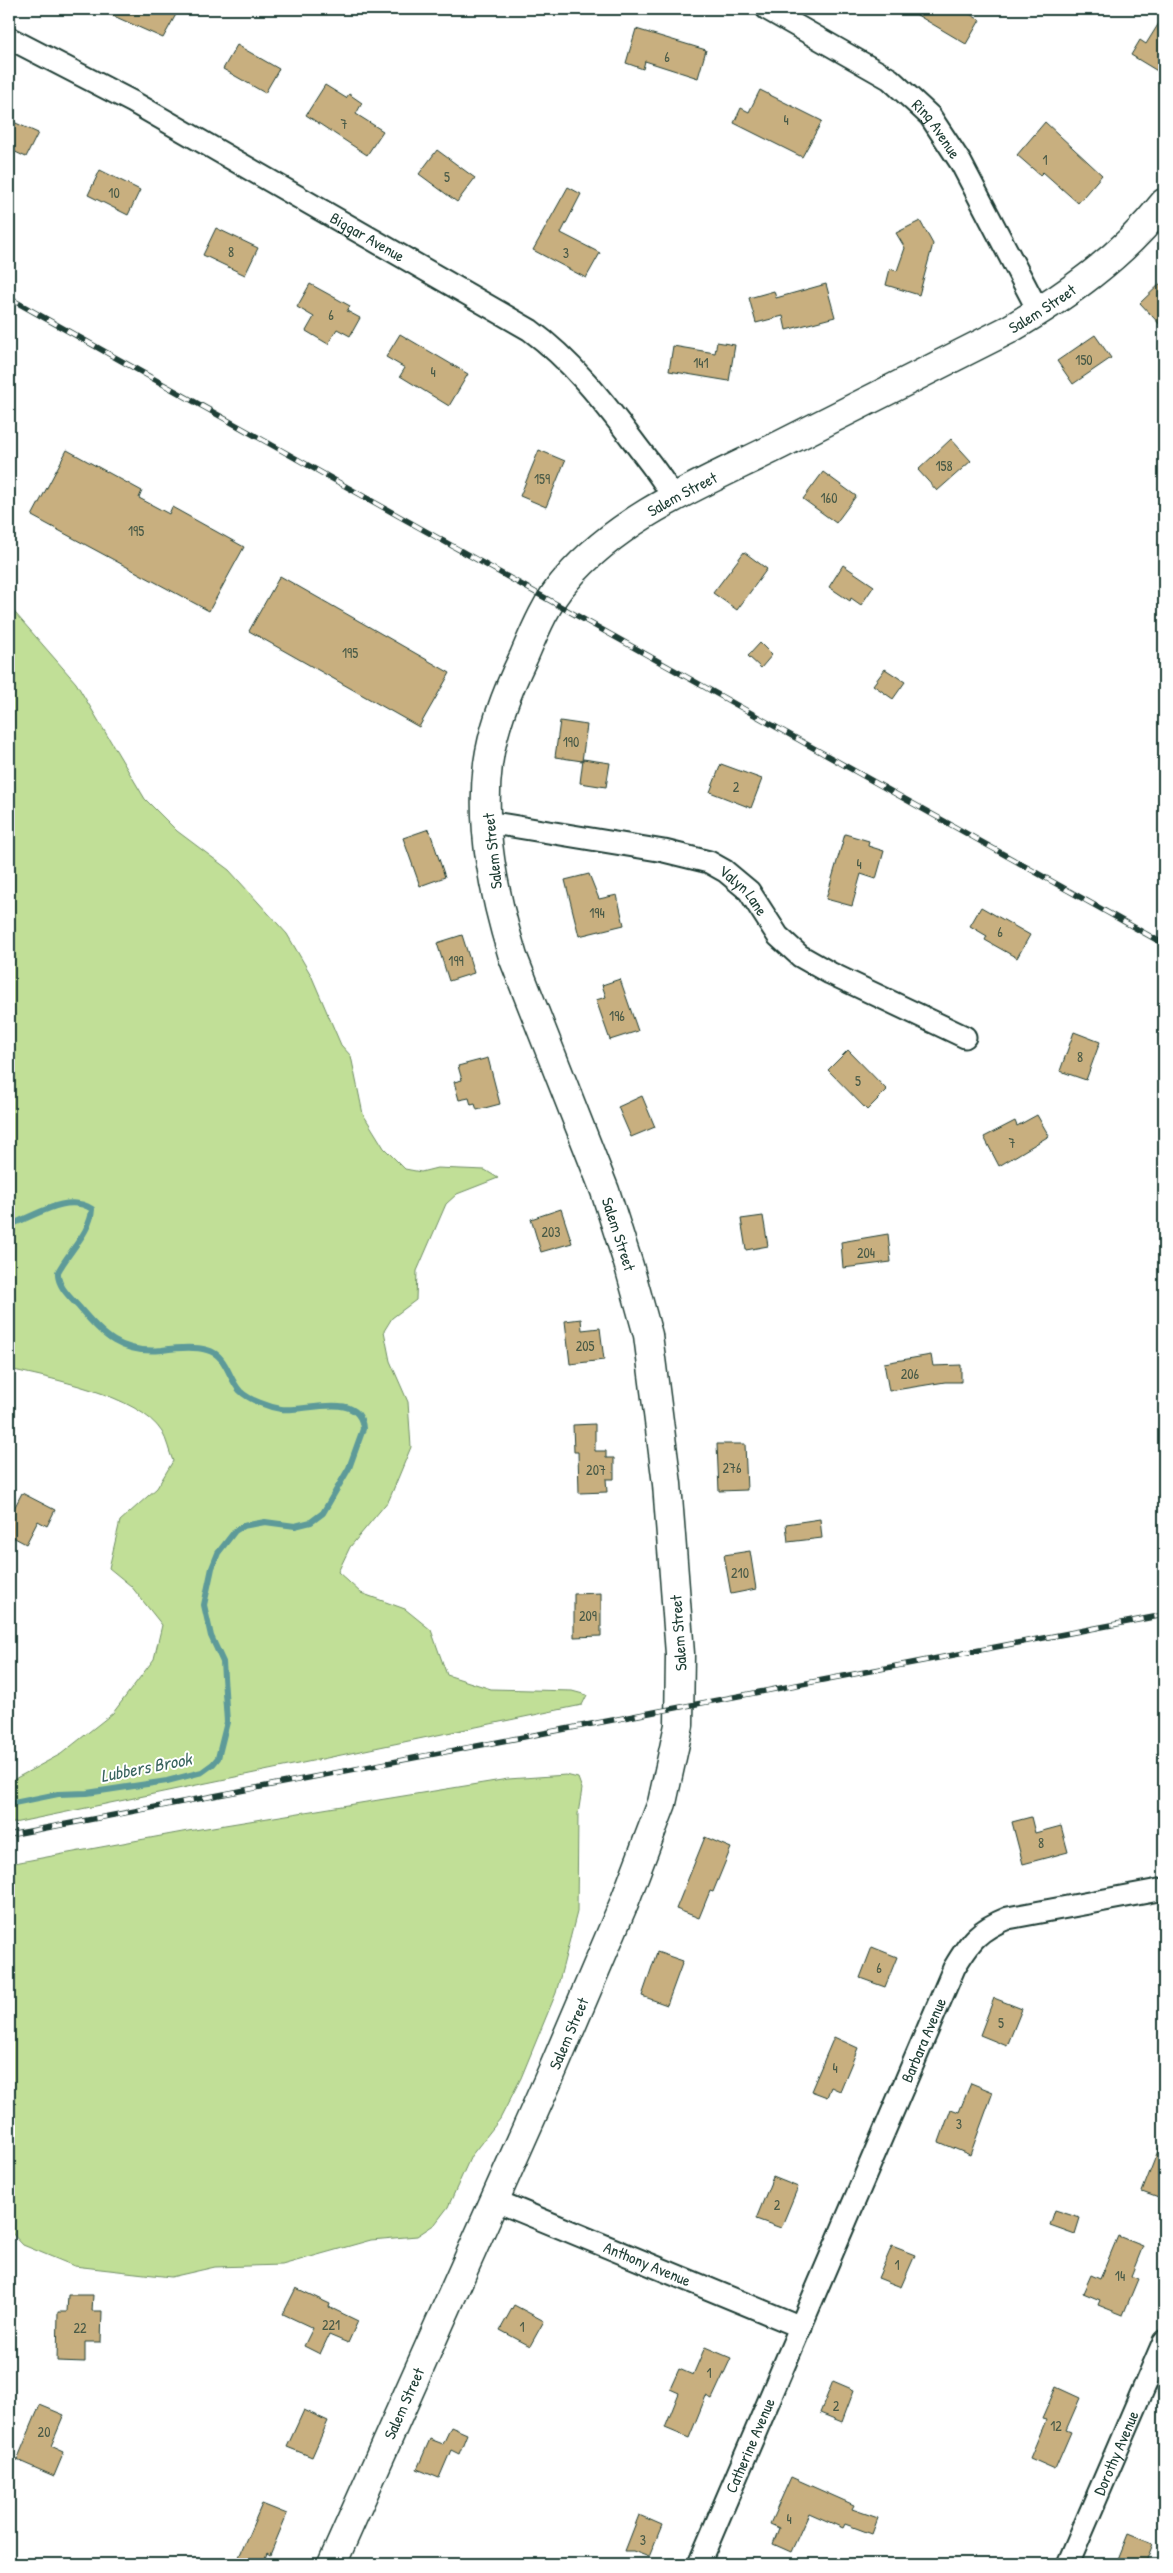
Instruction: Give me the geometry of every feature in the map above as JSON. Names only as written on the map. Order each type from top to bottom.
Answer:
[{"type":"street","name":"Ring Avenue","points":[[767,9],[890,80],[930,116],[961,163],[1039,312]]},
{"type":"street","name":"Biggar Avenue","points":[[9,38],[134,102],[530,330],[567,362],[617,420],[674,499]]},
{"type":"street","name":"Salem Street","points":[[332,2564],[558,2058],[650,1839],[662,1803],[676,1743],[681,1681],[667,1484],[648,1335],[630,1266],[605,1191],[513,957],[497,895],[487,822],[488,764],[494,738],[517,670],[551,602],[566,580],[592,555],[645,515],[1008,330],[1039,312],[1092,275],[1139,233],[1164,203]]},
{"type":"street","name":"Valyn Lane","points":[[487,822],[664,851],[709,862],[725,871],[749,891],[778,936],[800,956],[830,973],[965,1037]]},
{"type":"street","name":"Barbara Avenue","points":[[801,2327],[954,1968],[973,1938],[985,1928],[1008,1918],[1164,1889]]},
{"type":"street","name":"Anthony Avenue","points":[[494,2200],[801,2327]]},
{"type":"street","name":"Catherine Avenue","points":[[699,2564],[801,2327]]},
{"type":"street","name":"Dorothy Avenue","points":[[1068,2564],[1164,2342]]},
{"type":"green space","points":[[9,606],[76,683],[145,799],[177,831],[229,870],[287,934],[311,975],[341,1045],[351,1056],[363,1114],[384,1148],[405,1169],[421,1172],[437,1168],[485,1170],[498,1178],[457,1194],[446,1204],[417,1271],[416,1300],[392,1318],[384,1331],[390,1361],[408,1402],[411,1447],[389,1500],[350,1547],[338,1572],[361,1593],[405,1609],[431,1630],[447,1675],[491,1689],[572,1691],[587,1695],[582,1705],[9,1824],[9,1782],[61,1754],[113,1713],[154,1659],[162,1625],[131,1586],[109,1568],[120,1521],[157,1488],[173,1461],[162,1432],[150,1419],[134,1408],[92,1390],[47,1377],[9,1369]]},
{"type":"green space","points":[[566,1775],[578,1778],[582,1789],[578,1814],[577,1912],[556,1993],[521,2078],[500,2119],[471,2156],[448,2207],[435,2224],[417,2236],[371,2240],[282,2265],[215,2267],[171,2277],[74,2266],[23,2245],[9,2230],[9,1864],[188,1831],[508,1779]]},
{"type":"building","points":[[98,9],[179,9],[163,38]]},
{"type":"building","points":[[907,9],[961,9],[980,20],[966,44]]},
{"type":"building","points":[[1164,15],[1164,75],[1131,55],[1140,40],[1146,44]]},
{"type":"building","points":[[636,29],[706,50],[698,78],[645,61],[643,69],[626,63]]},
{"type":"building","points":[[237,45],[279,69],[265,93],[223,69]]},
{"type":"building","points":[[325,85],[346,98],[349,94],[362,103],[356,114],[383,131],[367,155],[306,115]]},
{"type":"building","points":[[760,90],[822,121],[802,157],[734,123],[741,108],[749,112]]},
{"type":"building","points":[[9,120],[38,133],[26,157],[9,149]]},
{"type":"building","points":[[1045,122],[1102,175],[1078,203],[1043,172],[1040,175],[1017,155]]},
{"type":"building","points":[[437,150],[475,178],[457,202],[419,174]]},
{"type":"building","points":[[100,170],[140,190],[128,215],[88,195]]},
{"type":"building","points":[[568,187],[581,194],[561,233],[600,253],[586,278],[533,250]]},
{"type":"building","points":[[920,221],[933,244],[919,295],[886,285],[890,269],[897,271],[905,248],[896,233]]},
{"type":"building","points":[[216,228],[258,248],[245,275],[203,255]]},
{"type":"building","points":[[1164,280],[1164,329],[1140,303]]},
{"type":"building","points":[[310,284],[350,306],[347,311],[360,318],[350,336],[337,329],[328,344],[306,331],[314,317],[297,307]]},
{"type":"building","points":[[826,284],[835,317],[786,330],[783,316],[756,323],[749,298],[774,291],[776,298]]},
{"type":"building","points":[[400,334],[468,374],[449,406],[400,376],[405,368],[386,357]]},
{"type":"building","points":[[1095,335],[1111,358],[1073,384],[1057,361]]},
{"type":"building","points":[[717,342],[735,345],[729,381],[669,371],[673,346],[715,353]]},
{"type":"building","points":[[951,439],[971,461],[937,491],[918,470]]},
{"type":"building","points":[[67,450],[142,491],[139,498],[169,514],[172,507],[244,547],[209,611],[32,516]]},
{"type":"building","points":[[539,450],[565,461],[546,507],[520,496]]},
{"type":"building","points":[[823,472],[856,496],[836,523],[803,499]]},
{"type":"building","points":[[744,552],[767,569],[737,610],[713,593]]},
{"type":"building","points":[[843,565],[874,586],[861,605],[851,598],[850,601],[829,587]]},
{"type":"building","points":[[280,576],[450,673],[419,727],[249,631]]},
{"type":"building","points":[[760,643],[772,655],[761,668],[748,656]]},
{"type":"building","points":[[885,669],[905,682],[893,699],[873,685]]},
{"type":"building","points":[[560,721],[587,725],[582,761],[555,757]]},
{"type":"building","points":[[583,759],[610,763],[606,787],[580,783]]},
{"type":"building","points":[[721,764],[762,779],[751,808],[710,792]]},
{"type":"building","points":[[429,829],[445,877],[420,886],[403,838]]},
{"type":"building","points":[[845,834],[869,841],[868,846],[884,851],[876,879],[861,874],[852,906],[826,899]]},
{"type":"building","points":[[589,874],[599,899],[617,895],[624,925],[579,936],[565,880]]},
{"type":"building","points":[[981,907],[1030,935],[1017,958],[985,940],[987,936],[970,926]]},
{"type":"building","points":[[462,935],[474,973],[449,981],[437,943]]},
{"type":"building","points":[[620,979],[638,1031],[610,1040],[596,1000],[606,997],[602,985]]},
{"type":"building","points":[[1074,1032],[1100,1042],[1086,1080],[1060,1071]]},
{"type":"building","points":[[848,1050],[887,1090],[867,1110],[828,1070]]},
{"type":"building","points":[[488,1058],[500,1104],[477,1110],[475,1104],[471,1105],[469,1098],[459,1100],[454,1082],[462,1080],[458,1066]]},
{"type":"building","points":[[642,1096],[655,1127],[631,1137],[618,1107]]},
{"type":"building","points":[[1037,1115],[1049,1136],[999,1166],[984,1137],[1015,1121],[1017,1126]]},
{"type":"building","points":[[561,1209],[572,1243],[541,1252],[531,1219]]},
{"type":"building","points":[[763,1216],[768,1246],[746,1250],[741,1219]]},
{"type":"building","points":[[888,1234],[891,1262],[843,1268],[841,1242]]},
{"type":"building","points":[[581,1319],[582,1330],[600,1328],[604,1360],[570,1364],[565,1321]]},
{"type":"building","points":[[931,1355],[933,1366],[961,1365],[961,1382],[945,1382],[889,1391],[884,1363]]},
{"type":"building","points":[[595,1424],[595,1451],[606,1451],[606,1458],[614,1458],[614,1479],[606,1479],[607,1492],[579,1493],[578,1452],[574,1452],[573,1425]]},
{"type":"building","points":[[717,1444],[745,1444],[747,1490],[719,1491]]},
{"type":"building","points":[[22,1493],[55,1510],[47,1526],[38,1521],[26,1544],[9,1535],[9,1518]]},
{"type":"building","points":[[820,1519],[822,1538],[788,1542],[786,1524]]},
{"type":"building","points":[[750,1551],[756,1589],[731,1594],[724,1555]]},
{"type":"building","points":[[601,1593],[601,1636],[574,1637],[574,1594]]},
{"type":"building","points":[[1031,1817],[1035,1833],[1061,1826],[1068,1852],[1023,1864],[1012,1822]]},
{"type":"building","points":[[705,1837],[731,1848],[713,1892],[710,1891],[699,1918],[676,1909]]},
{"type":"building","points":[[872,1947],[897,1957],[885,1987],[860,1978]]},
{"type":"building","points":[[657,1952],[683,1961],[667,2005],[642,1996]]},
{"type":"building","points":[[994,1998],[1022,2009],[1007,2046],[980,2035]]},
{"type":"building","points":[[834,2037],[858,2048],[840,2091],[831,2087],[827,2097],[811,2091]]},
{"type":"building","points":[[971,2083],[993,2092],[970,2155],[939,2142],[951,2109],[959,2112]]},
{"type":"building","points":[[1164,2138],[1164,2200],[1142,2192]]},
{"type":"building","points":[[773,2177],[798,2187],[781,2228],[756,2219]]},
{"type":"building","points":[[1055,2210],[1080,2218],[1075,2234],[1050,2225]]},
{"type":"building","points":[[1118,2236],[1143,2246],[1131,2276],[1138,2279],[1123,2315],[1098,2305],[1100,2300],[1083,2293],[1091,2275],[1100,2279]]},
{"type":"building","points":[[892,2246],[915,2255],[901,2287],[878,2278]]},
{"type":"building","points":[[296,2288],[330,2304],[329,2307],[358,2321],[348,2343],[329,2335],[320,2354],[304,2346],[313,2328],[283,2314]]},
{"type":"building","points":[[68,2295],[93,2295],[92,2311],[102,2311],[101,2342],[85,2342],[85,2362],[57,2361],[58,2312],[67,2312]]},
{"type":"building","points":[[514,2305],[544,2321],[530,2346],[500,2330]]},
{"type":"building","points":[[705,2347],[731,2358],[712,2399],[706,2396],[689,2438],[665,2428],[679,2393],[670,2389],[679,2369],[693,2375]]},
{"type":"building","points":[[833,2381],[854,2390],[842,2422],[820,2413]]},
{"type":"building","points":[[1056,2387],[1080,2398],[1066,2430],[1071,2432],[1055,2469],[1030,2458],[1046,2420],[1042,2419]]},
{"type":"building","points":[[40,2405],[64,2415],[51,2446],[64,2452],[54,2476],[17,2460]]},
{"type":"building","points":[[304,2410],[328,2421],[312,2457],[287,2447]]},
{"type":"building","points":[[451,2427],[467,2434],[459,2454],[451,2450],[439,2478],[417,2469],[430,2439],[443,2444]]},
{"type":"building","points":[[791,2477],[854,2505],[852,2509],[878,2518],[872,2534],[845,2524],[843,2528],[809,2513],[791,2552],[773,2544],[779,2528],[770,2524]]},
{"type":"building","points":[[262,2504],[287,2514],[270,2555],[267,2553],[263,2564],[236,2564]]},
{"type":"building","points":[[639,2515],[662,2525],[649,2557],[633,2551],[625,2551]]},
{"type":"building","points":[[1128,2534],[1153,2544],[1145,2564],[1116,2564]]},
{"type":"waterway","name":"Lubbers Brook","points":[[9,1225],[50,1208],[71,1203],[92,1209],[88,1226],[62,1264],[58,1277],[68,1295],[96,1327],[114,1341],[135,1349],[190,1348],[207,1350],[219,1357],[240,1391],[254,1400],[281,1409],[342,1406],[352,1410],[360,1417],[363,1429],[349,1468],[323,1513],[311,1522],[295,1526],[265,1522],[243,1526],[235,1531],[218,1553],[212,1568],[204,1605],[211,1636],[223,1662],[227,1722],[218,1758],[213,1764],[202,1772],[167,1781],[87,1793],[58,1794],[9,1804]]},
{"type":"railway","points":[[9,298],[1164,944]]},
{"type":"railway","points":[[9,1835],[1164,1615]]}]
